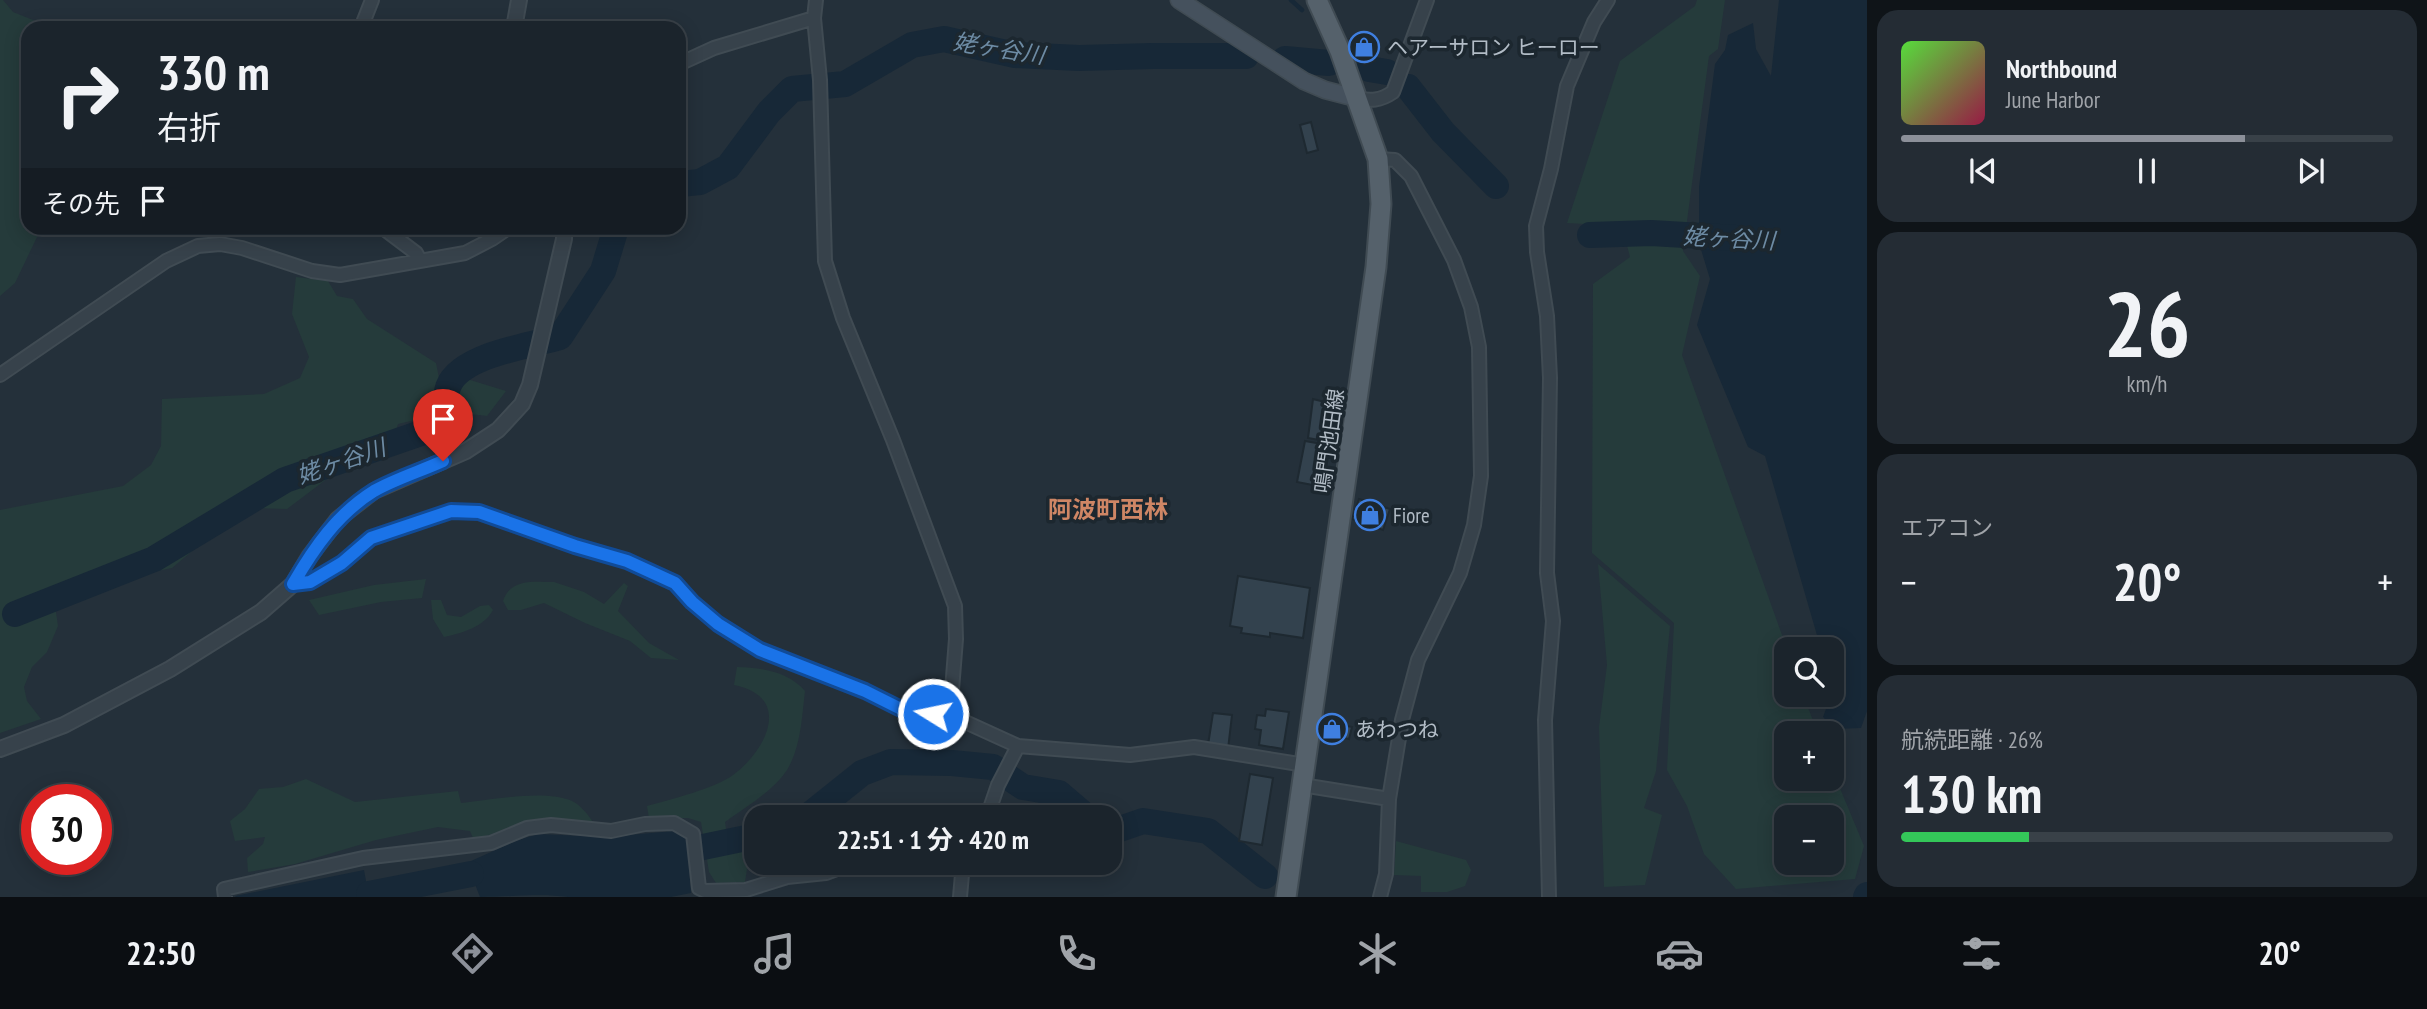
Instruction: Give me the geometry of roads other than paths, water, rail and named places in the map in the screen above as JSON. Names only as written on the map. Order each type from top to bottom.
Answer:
[{"type":"main road","points":[[1179,0],[1304,81],[1356,98]]},
{"type":"main road","name":"鳴門池田線","points":[[1286,897],[1376,267],[1381,204],[1378,159],[1340,51],[1317,0]]},
{"type":"street","points":[[364,21],[372,0]]},
{"type":"street","points":[[515,21],[519,0]]},
{"type":"street","points":[[816,0],[814,18],[820,86],[825,261],[844,318],[956,606],[950,715]]},
{"type":"street","points":[[1356,98],[1371,101],[1382,99],[1393,92],[1427,0]]},
{"type":"street","points":[[1549,897],[1545,720],[1553,621],[1547,573],[1550,378],[1547,316],[1537,252],[1536,226],[1551,169],[1567,86],[1594,22],[1608,0]]},
{"type":"street","points":[[686,61],[714,48],[814,18]]},
{"type":"street","points":[[1378,159],[1395,160],[1411,176],[1454,260],[1471,307],[1479,347],[1481,476],[1474,525],[1460,573],[1418,660],[1402,720],[1389,799],[1386,874],[1381,897]]},
{"type":"street","points":[[392,235],[416,253],[420,260]]},
{"type":"street","points":[[0,374],[166,261],[198,246],[220,244],[242,247],[312,271],[340,275],[466,253],[498,235]]},
{"type":"street","points":[[0,749],[64,725],[170,668],[261,612],[293,584],[309,557],[338,519],[374,491],[466,451],[498,430],[522,404],[537,362],[564,235]]},
{"type":"street","points":[[293,584],[310,582],[342,563],[371,538],[451,511],[479,512],[575,546],[627,561],[675,583],[718,624],[760,650],[865,691],[901,709],[950,715],[1017,746],[1130,755],[1194,747],[1305,765]]},
{"type":"street","points":[[992,805],[1017,746]]},
{"type":"street","points":[[1302,785],[1363,797],[1389,799]]},
{"type":"street","points":[[225,897],[224,889],[338,863],[491,843],[527,828],[551,825],[611,831],[645,824],[674,823],[693,834],[699,888],[705,891],[762,891],[787,877],[806,875]]},
{"type":"street","points":[[960,897],[962,875]]},
{"type":"water","points":[[1779,0],[1867,0],[1867,711],[1861,728],[1844,729],[1844,721],[1827,721],[1823,717],[1827,707],[1844,707],[1844,637],[1818,637],[1765,456],[1748,447],[1697,325],[1710,279],[1699,243],[1699,187],[1715,64],[1725,50],[1728,35],[1753,23],[1756,49],[1771,76]]},
{"type":"water","points":[[674,831],[687,840],[691,893],[671,897],[480,897],[471,874],[471,861],[538,834],[606,837]]},
{"type":"water","points":[[364,870],[369,897],[235,896]]},
{"type":"waterway","points":[[1291,0],[1302,10]]},
{"type":"waterway","name":"姥ヶ谷川","points":[[686,183],[700,182],[728,167],[769,112],[792,89],[845,84],[912,45],[944,39],[1015,55],[1079,58],[1246,56]]},
{"type":"waterway","name":"姥ヶ谷川","points":[[1322,56],[1324,62]]},
{"type":"waterway","name":"姥ヶ谷川","points":[[1285,59],[1329,63]]},
{"type":"waterway","name":"姥ヶ谷川","points":[[1369,69],[1387,72]]},
{"type":"waterway","name":"姥ヶ谷川","points":[[1408,87],[1443,132],[1496,186]]},
{"type":"waterway","name":"姥ヶ谷川","points":[[1590,235],[1651,233],[1736,238]]},
{"type":"waterway","name":"姥ヶ谷川","points":[[15,614],[154,559],[285,480],[450,423],[447,391],[453,379],[478,360],[560,337],[603,271],[614,235]]},
{"type":"waterway","points":[[822,805],[862,773],[891,762],[993,767],[1023,787],[1059,793],[1073,805]]},
{"type":"waterway","points":[[1122,828],[1143,821],[1208,831],[1265,876]]},
{"type":"waterway","points":[[703,847],[744,838]]},
{"type":"waterway","points":[[369,894],[471,874]]},
{"type":"place","name":"ヘアーサロン ヒーロー","points":[[1364,47]]},
{"type":"place","name":"Fiore","points":[[1370,515]]},
{"type":"place","name":"あわつね","points":[[1332,729]]},
{"type":"district","name":"阿波町西林","points":[[1108,509]]}]
